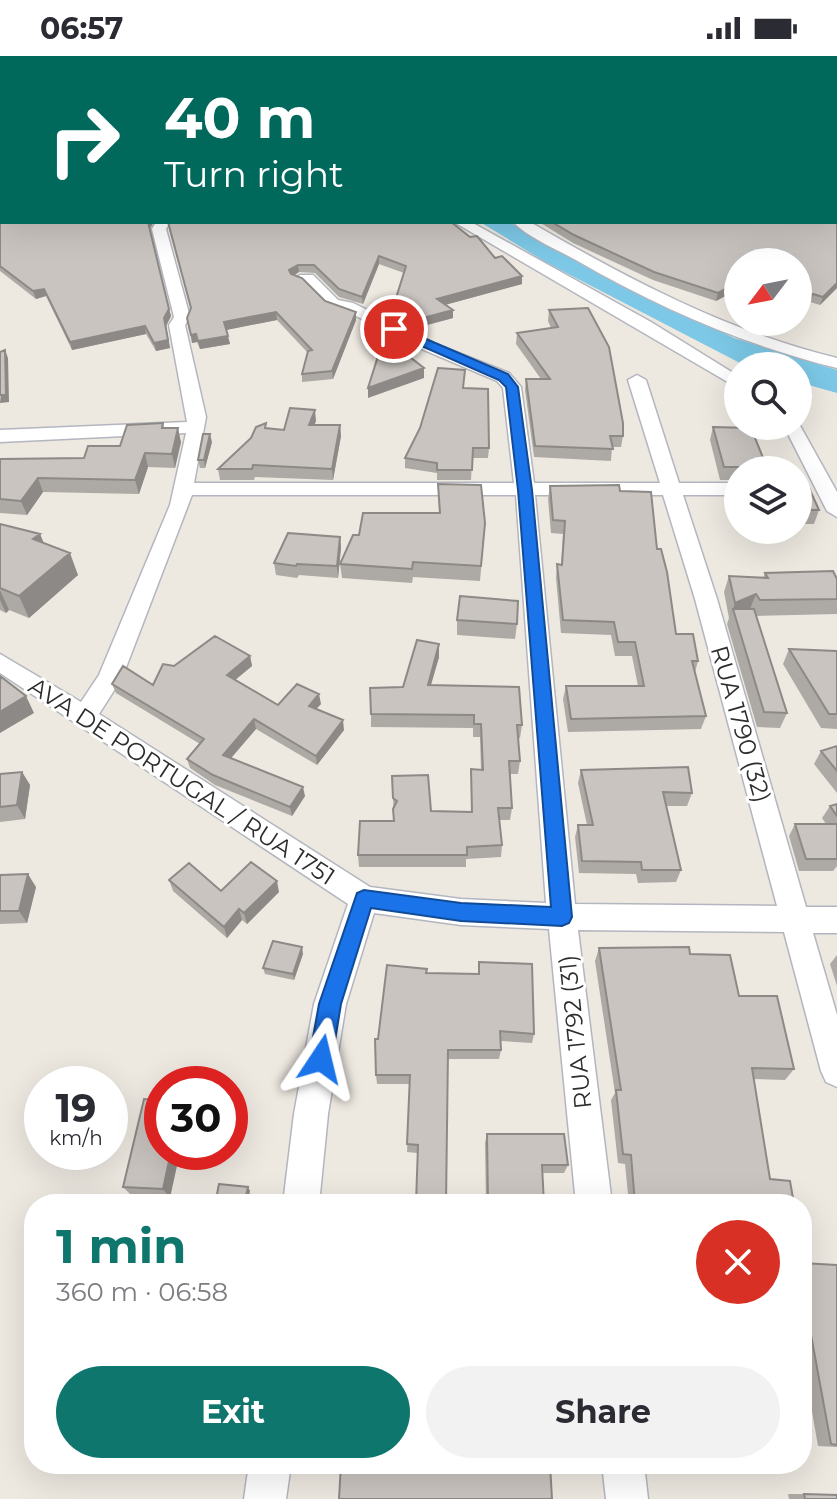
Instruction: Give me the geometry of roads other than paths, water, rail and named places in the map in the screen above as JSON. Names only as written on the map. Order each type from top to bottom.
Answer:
[{"type":"street","points":[[83,718],[115,666],[180,505],[196,427],[197,417],[177,325],[182,317],[159,229],[162,224]]},
{"type":"street","points":[[465,224],[654,330],[724,374]]},
{"type":"street","points":[[523,224],[581,260],[699,319],[813,358],[837,363]]},
{"type":"street","name":"RUA 1792 (31)","points":[[300,279],[308,278],[333,304],[348,306],[430,347],[503,377],[512,387],[525,490],[562,917],[593,1194]]},
{"type":"street","name":"RUA 1790 (32)","points":[[637,380],[673,491],[837,1071]]},
{"type":"street","points":[[0,436],[196,427]]},
{"type":"street","points":[[800,440],[837,511]]},
{"type":"street","points":[[812,486],[825,486]]},
{"type":"street","points":[[183,489],[724,489]]},
{"type":"street","name":"AVA DE PORTUGAL / RUA 1751","points":[[0,662],[364,899]]},
{"type":"street","points":[[302,1194],[311,1114],[330,1004],[364,899],[461,912],[562,917],[837,920]]},
{"type":"street","points":[[265,1499],[269,1474]]},
{"type":"street","points":[[624,1474],[627,1499]]},
{"type":"water","points":[[483,224],[512,224],[576,261],[724,333],[724,336],[779,352],[724,352],[724,355],[547,263]]},
{"type":"water","points":[[812,362],[837,370],[837,393],[812,386]]}]
